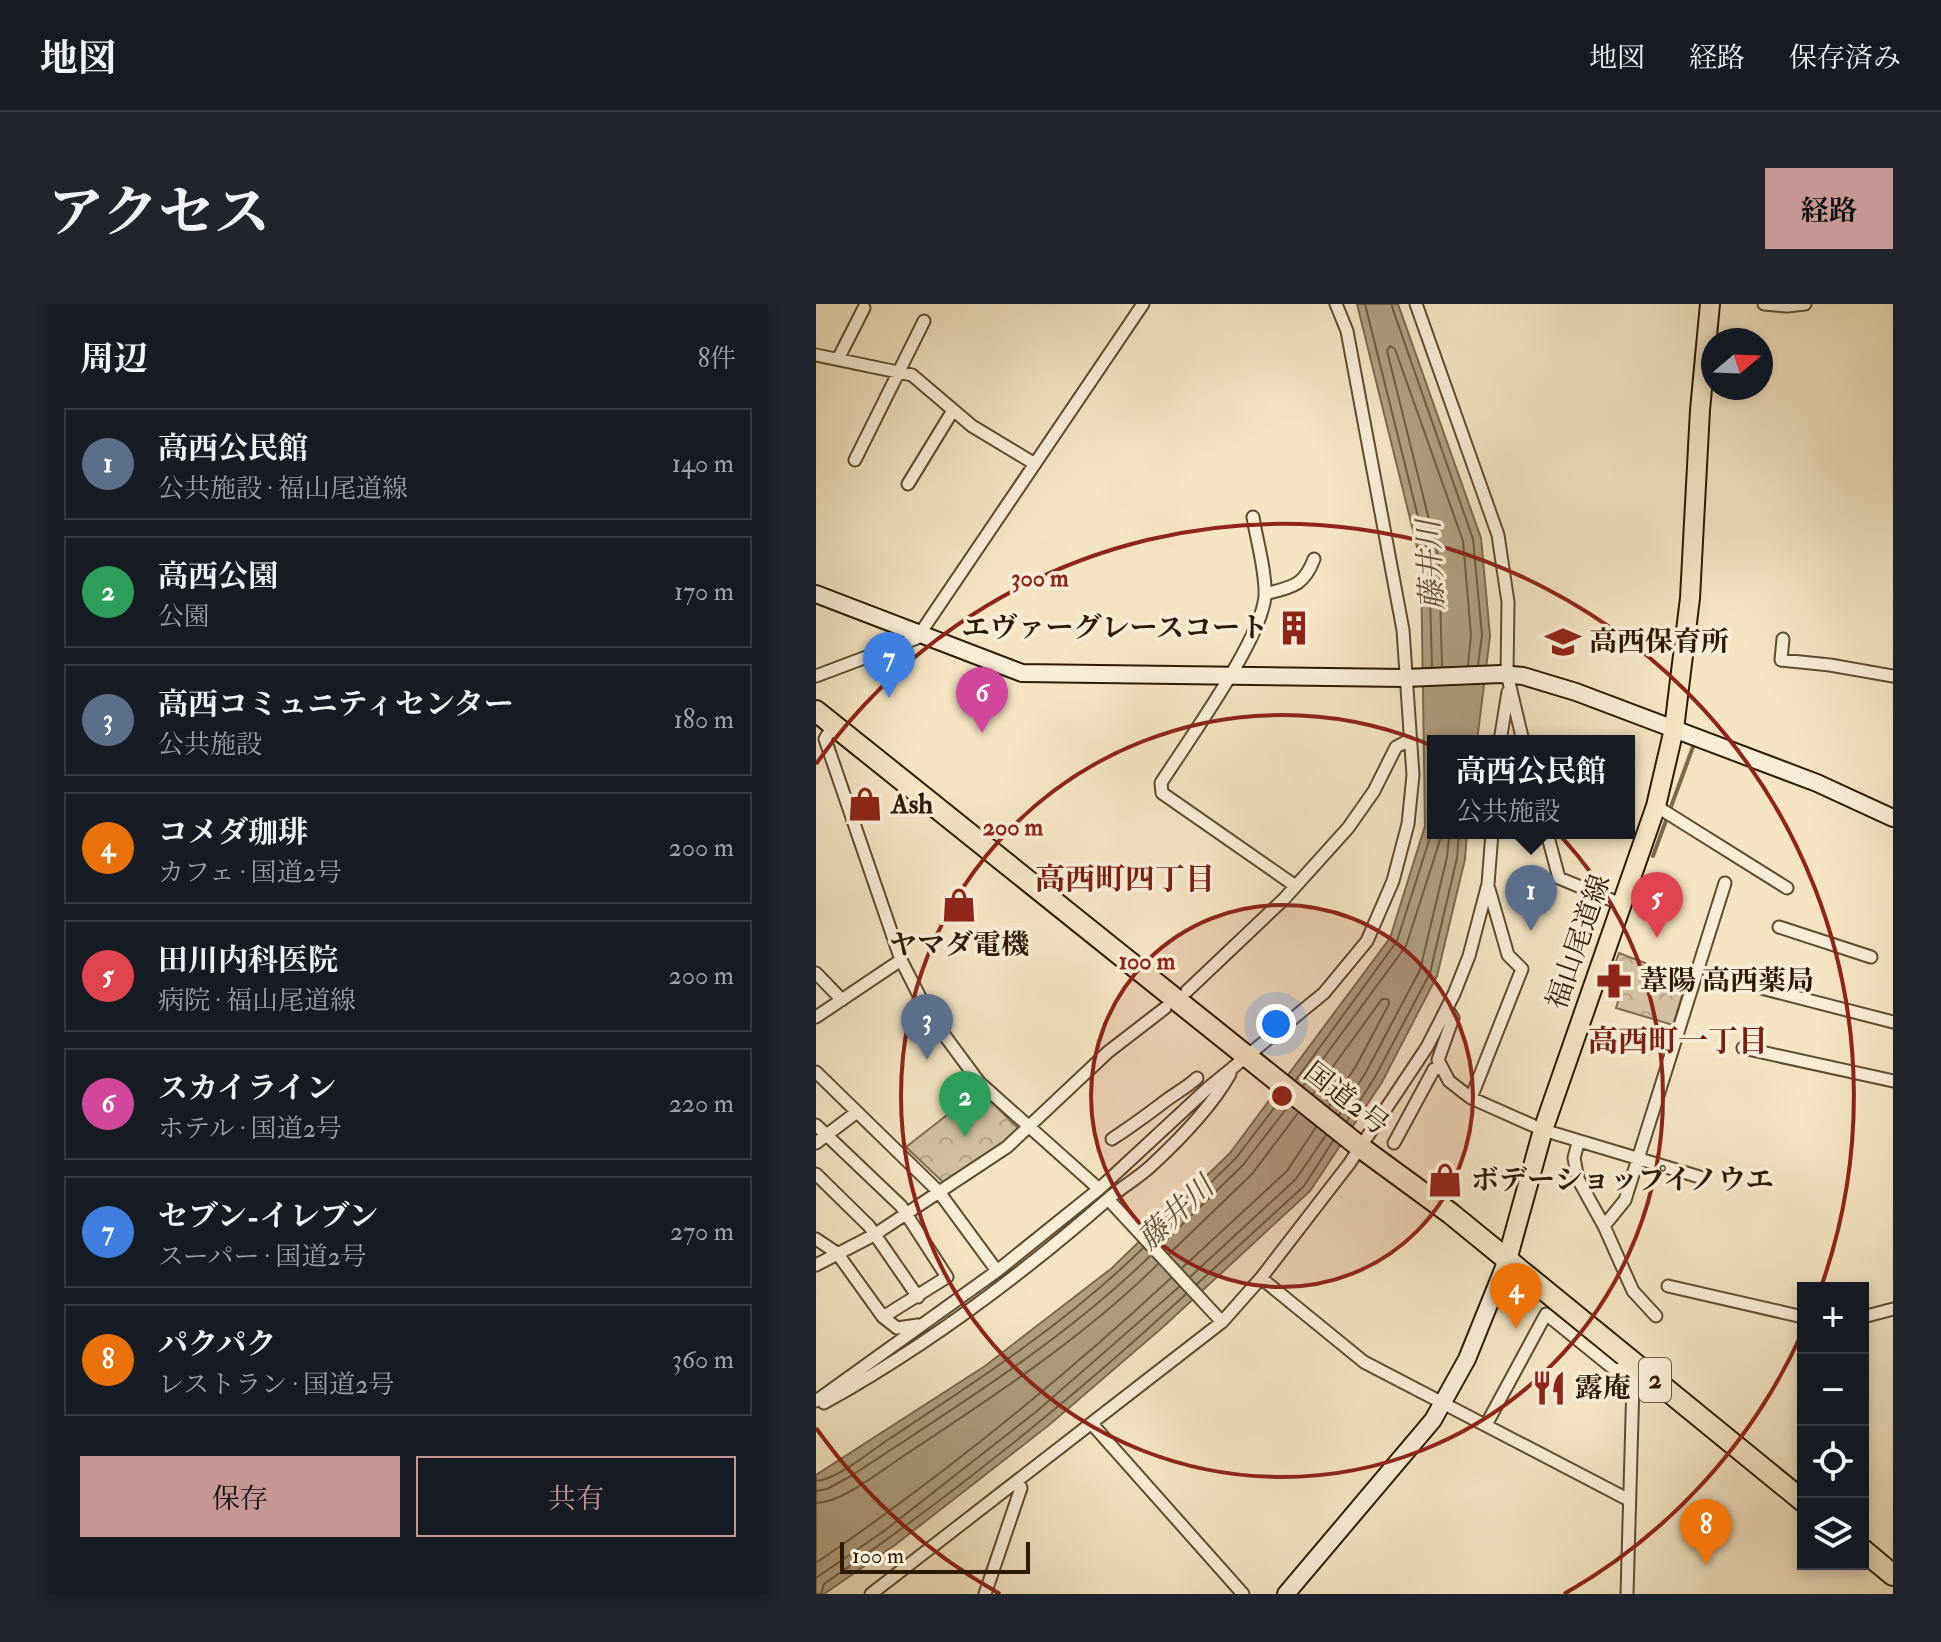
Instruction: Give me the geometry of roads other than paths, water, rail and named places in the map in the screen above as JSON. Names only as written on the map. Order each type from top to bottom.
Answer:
[{"type":"highway","name":"国道2号","points":[[816,711],[1246,1063],[1450,1213],[1799,1498]]},
{"type":"highway","points":[[1869,1555],[1893,1575]]},
{"type":"main road","name":"福山尾道線","points":[[1507,1260],[1543,1130],[1656,806],[1674,729],[1690,598],[1700,410],[1710,304]]},
{"type":"street","points":[[816,676],[917,638],[1143,304]]},
{"type":"street","points":[[816,1404],[997,1271],[1099,1189],[1195,1100],[1246,1063],[1324,993],[1367,941],[1393,881],[1408,824],[1413,775],[1410,678],[1347,331],[1336,304]]},
{"type":"street","points":[[1416,304],[1498,535],[1508,602],[1500,735]]},
{"type":"street","points":[[1764,304],[1805,304]]},
{"type":"street","points":[[838,359],[864,308]]},
{"type":"street","points":[[855,460],[924,321]]},
{"type":"street","points":[[816,355],[912,375],[952,412],[1035,464]]},
{"type":"street","points":[[908,484],[952,412]]},
{"type":"street","points":[[1253,517],[1265,594],[1261,618],[1161,783],[1162,793],[1294,885]]},
{"type":"street","points":[[1265,594],[1292,587],[1307,576],[1314,559]]},
{"type":"street","points":[[816,594],[1022,673],[1410,678],[1523,676],[1576,692],[1817,783],[1893,818]]},
{"type":"street","points":[[1783,639],[1781,660],[1893,676]]},
{"type":"street","points":[[1505,678],[1521,735]]},
{"type":"street","points":[[833,726],[825,739],[901,960],[928,1013],[979,1082],[1099,1189]]},
{"type":"street","points":[[1187,991],[1284,899],[1348,828],[1374,791],[1396,747],[1411,739]]},
{"type":"street","points":[[1656,806],[1787,888]]},
{"type":"street","points":[[871,1594],[1222,1322],[1261,1278],[1360,1147],[1427,1047],[1469,956],[1488,900],[1492,839]]},
{"type":"street","points":[[1549,839],[1559,878],[1621,904]]},
{"type":"street","points":[[1604,1226],[1625,1200],[1725,883]]},
{"type":"street","points":[[1471,1098],[1522,969],[1508,955],[1488,900]]},
{"type":"street","points":[[1779,927],[1871,957]]},
{"type":"street","points":[[816,1017],[901,960]]},
{"type":"street","points":[[816,973],[842,1000]]},
{"type":"street","points":[[1761,988],[1893,1022]]},
{"type":"street","points":[[816,1265],[874,1235],[1007,1147],[1108,1052],[1165,1008]]},
{"type":"street","points":[[1447,1008],[1453,1018],[1438,1060],[1449,1081],[1471,1098],[1578,1143],[1703,1178]]},
{"type":"street","points":[[1743,1048],[1893,1081]]},
{"type":"street","points":[[816,1404],[860,1382],[937,1332],[1071,1233],[1150,1167],[1246,1063]]},
{"type":"street","points":[[1394,1143],[1434,1069],[1441,1067]]},
{"type":"street","points":[[816,1072],[939,1192],[997,1271]]},
{"type":"street","points":[[1112,1139],[1162,1103],[1183,1092],[1197,1078]]},
{"type":"street","points":[[1183,1092],[1195,1100]]},
{"type":"street","points":[[821,1139],[857,1112]]},
{"type":"street","points":[[816,1125],[821,1139],[906,1213],[947,1277],[883,1317]]},
{"type":"street","points":[[1578,1143],[1574,1158],[1578,1179],[1604,1226],[1633,1291],[1656,1316]]},
{"type":"street","points":[[816,1174],[869,1226],[918,1297]]},
{"type":"street","points":[[1108,1199],[1222,1322]]},
{"type":"street","points":[[816,1239],[837,1253],[883,1317],[897,1328],[923,1325],[937,1332]]},
{"type":"street","points":[[1286,1594],[1433,1420],[1467,1359],[1507,1260]]},
{"type":"street","points":[[1261,1278],[1364,1362],[1629,1500]]},
{"type":"street","points":[[1668,1286],[1797,1316]]},
{"type":"street","points":[[1869,1315],[1893,1309]]},
{"type":"street","points":[[1486,1425],[1546,1314],[1615,1370],[1637,1365],[1633,1383],[1627,1594]]},
{"type":"street","points":[[1092,1424],[1243,1594]]},
{"type":"street","points":[[985,1594],[1021,1488],[1018,1482]]},
{"type":"water","name":"藤井川","points":[[1357,304],[1398,304],[1481,538],[1490,636],[1478,735],[1427,735],[1427,839],[1467,839],[1465,859],[1437,976],[1382,1082],[1310,1191],[1163,1327],[1049,1425],[895,1545],[824,1594],[816,1594],[816,1475],[985,1366],[1112,1268],[1230,1153],[1390,938],[1425,826],[1421,563]]},
{"type":"waterway","points":[[1653,856],[1694,744]]},
{"type":"place","name":"エヴァーグレースコート","points":[[1294,628]]},
{"type":"place","name":"高西保育所","points":[[1563,642]]},
{"type":"place","name":"セブン-イレブン","points":[[889,698]]},
{"type":"place","name":"スカイライン","points":[[982,733]]},
{"type":"place","name":"Ash","points":[[865,804]]},
{"type":"place","name":"ヤマダ電機","points":[[959,905]]},
{"type":"place","name":"高西公民館","points":[[1531,931]]},
{"type":"place","name":"田川内科医院","points":[[1657,938]]},
{"type":"place","name":"葦陽 高西薬局","points":[[1614,981]]},
{"type":"place","name":"高西コミュニティセンター","points":[[927,1060]]},
{"type":"place","name":"高西公園","points":[[965,1137]]},
{"type":"place","name":"ボデーショップイノウエ","points":[[1445,1180]]},
{"type":"place","name":"コメダ珈琲","points":[[1516,1329]]},
{"type":"place","name":"露庵","points":[[1549,1388]]},
{"type":"place","name":"パクパク","points":[[1706,1565]]},
{"type":"district","name":"高西町四丁目","points":[[1125,879]]},
{"type":"district","name":"高西町一丁目","points":[[1678,1041]]}]
